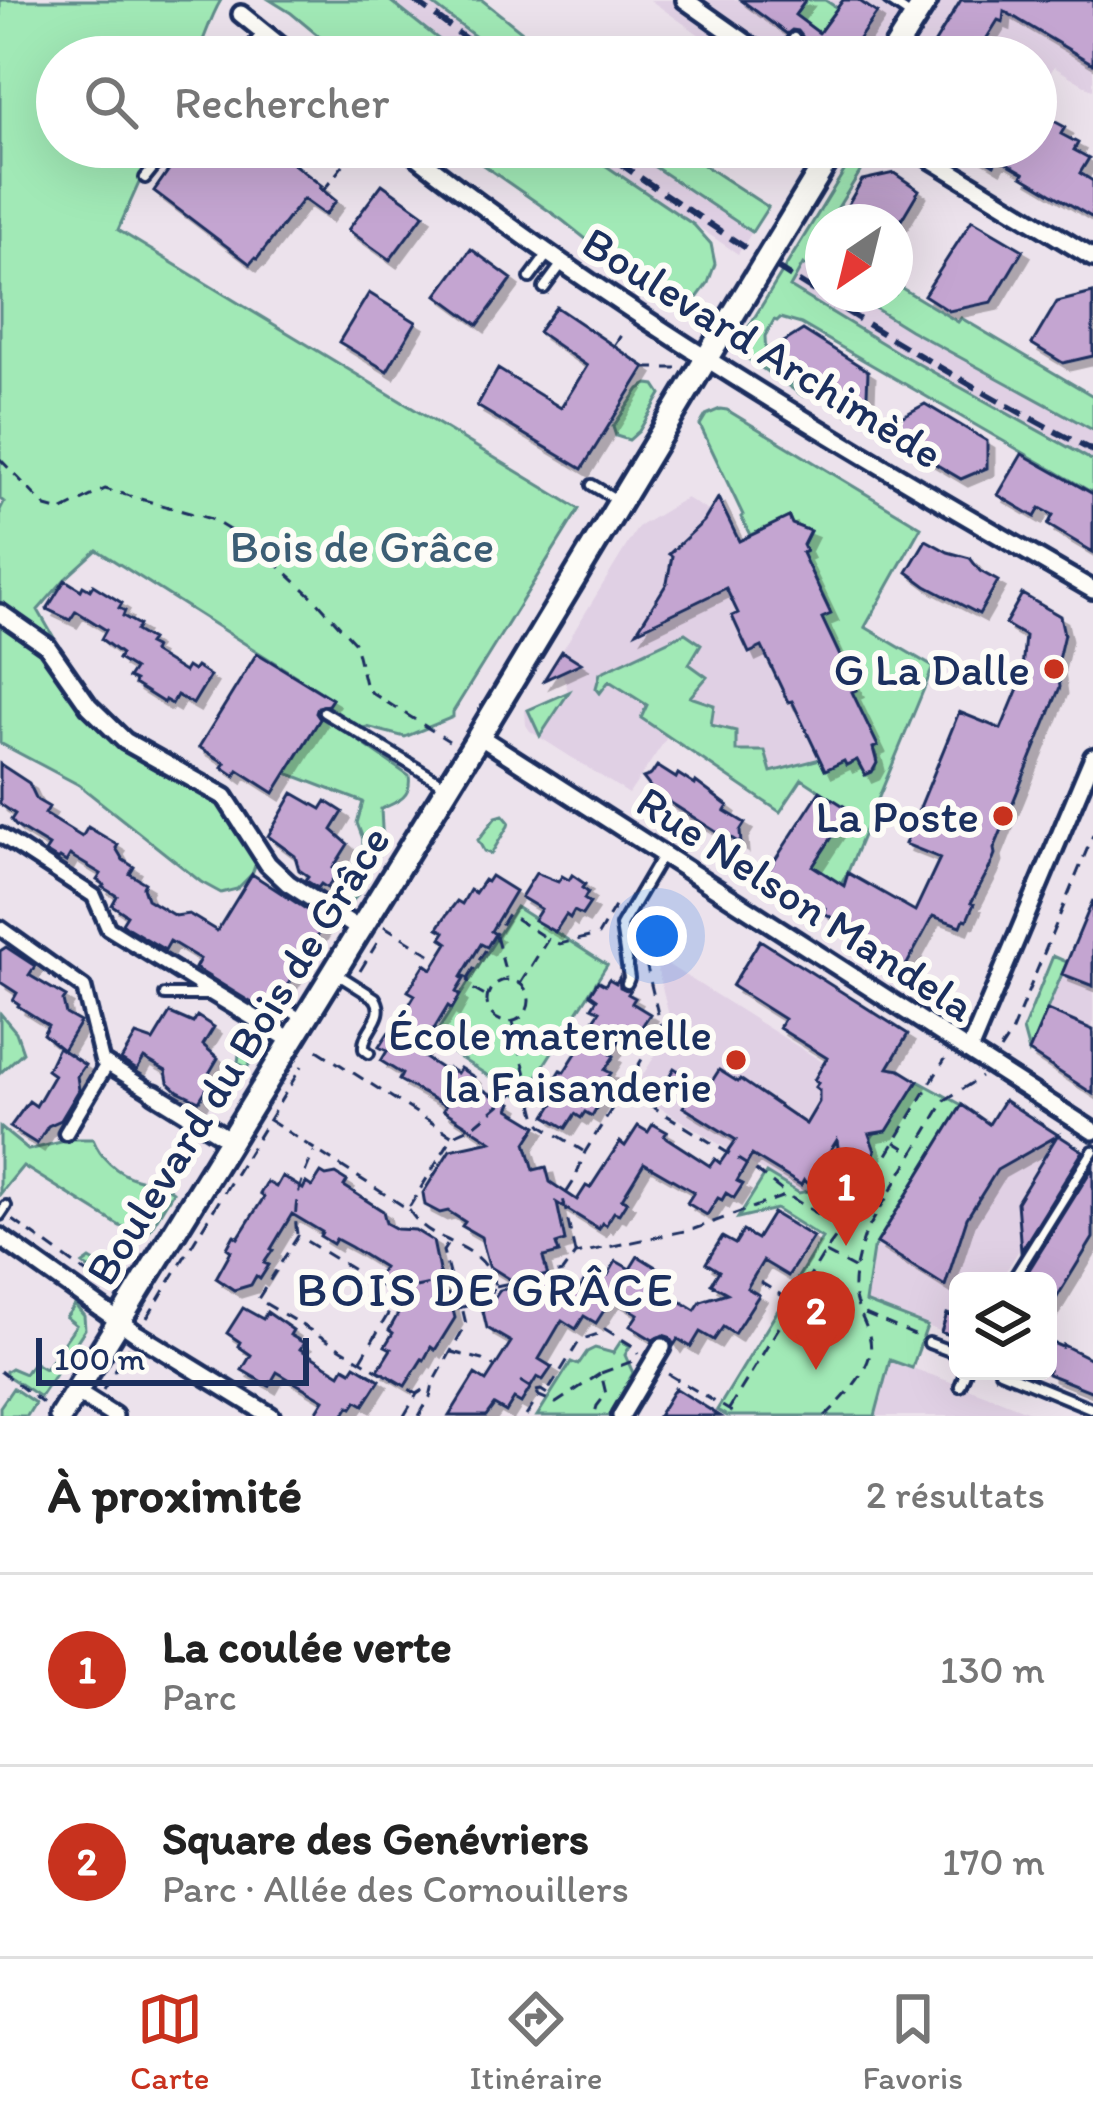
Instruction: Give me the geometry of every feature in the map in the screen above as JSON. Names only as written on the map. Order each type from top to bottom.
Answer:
[{"type":"street","points":[[685,0],[736,36]]},
{"type":"street","points":[[903,36],[920,9]]},
{"type":"street","points":[[241,14],[268,36]]},
{"type":"street","name":"Boulevard Archimède","points":[[434,168],[556,258],[1093,590]]},
{"type":"street","name":"Boulevard du Bois de Grâce","points":[[75,1404],[133,1319],[230,1140],[302,1044],[304,1019],[343,978],[363,922],[822,168]]},
{"type":"street","points":[[945,168],[1093,258]]},
{"type":"street","points":[[0,614],[47,646],[89,706],[125,741],[225,796],[268,864],[288,883],[363,922]]},
{"type":"street","name":"Rue Nelson Mandela","points":[[479,736],[963,1047],[988,1070],[1093,1131]]},
{"type":"street","points":[[963,1047],[1081,801],[1093,757]]},
{"type":"street","points":[[0,835],[94,896],[108,928],[302,1044]]},
{"type":"street","points":[[0,928],[85,988],[102,1061],[230,1140]]},
{"type":"street","points":[[66,1132],[107,1064]]},
{"type":"street","points":[[0,1237],[133,1319],[271,1416]]},
{"type":"street","points":[[621,1416],[662,1347]]},
{"type":"street","points":[[75,1404],[114,1416]]},
{"type":"lane","points":[[888,0],[920,9]]},
{"type":"lane","points":[[260,36],[263,32]]},
{"type":"lane","points":[[145,178],[153,168]]},
{"type":"lane","points":[[530,278],[556,258]]},
{"type":"lane","points":[[544,288],[556,258]]},
{"type":"lane","points":[[592,485],[620,502]]},
{"type":"lane","points":[[324,712],[447,787]]},
{"type":"lane","points":[[627,982],[621,929],[663,854]]},
{"type":"lane","points":[[343,978],[375,998],[381,1008],[364,1040],[369,1053]]},
{"type":"lane","points":[[165,995],[217,995]]},
{"type":"lane","points":[[277,1003],[304,1019]]},
{"type":"lane","points":[[1018,1272],[1093,1150]]},
{"type":"lane","points":[[929,1343],[949,1351]]},
{"type":"lane","points":[[960,1386],[962,1380]]},
{"type":"lane","points":[[1023,1380],[1093,1408]]},
{"type":"path","points":[[323,191],[341,168]]},
{"type":"path","points":[[614,346],[625,329]]},
{"type":"path","points":[[644,368],[676,368]]},
{"type":"path","points":[[0,459],[46,507],[61,511],[105,489],[212,519],[259,548],[355,643],[365,684],[372,693],[452,743]]},
{"type":"path","points":[[825,1416],[869,1355],[855,1298],[856,1266],[866,1232],[945,1100],[988,1070],[1011,1034],[1093,835]]},
{"type":"path","points":[[487,997],[469,987],[468,978],[508,914],[559,944],[598,935],[622,896]]},
{"type":"path","points":[[575,1255],[563,1198],[585,1152],[661,1028],[633,905]]},
{"type":"path","points":[[363,922],[438,959]]},
{"type":"path","points":[[496,936],[508,980]]},
{"type":"path","points":[[520,983],[548,939]]},
{"type":"path","points":[[343,978],[375,946]]},
{"type":"path","points":[[462,975],[468,978]]},
{"type":"path","points":[[520,983],[528,994],[528,1008],[520,1019],[493,1017],[486,1004],[494,984],[520,983]]},
{"type":"path","points":[[513,1022],[537,1119],[585,1152]]},
{"type":"path","points":[[302,1044],[453,1136]]},
{"type":"path","points":[[729,1409],[895,1142],[963,1047]]},
{"type":"path","points":[[0,1371],[45,1406],[52,1394],[75,1404],[304,1060]]},
{"type":"path","points":[[408,1209],[453,1136],[474,1126],[527,1082]]},
{"type":"path","points":[[624,1090],[842,1229]]},
{"type":"path","points":[[268,1120],[408,1209],[417,1223],[448,1243]]},
{"type":"path","points":[[895,1142],[913,1153]]},
{"type":"path","points":[[315,1150],[298,1186],[294,1215],[298,1236],[258,1299],[417,1394]]},
{"type":"path","points":[[866,1188],[886,1200]]},
{"type":"path","points":[[496,1286],[482,1259],[451,1239],[443,1251],[458,1308],[484,1302],[496,1286],[562,1272],[575,1255],[694,1229],[787,1195]]},
{"type":"path","points":[[3,1211],[133,1319]]},
{"type":"path","points":[[298,1236],[398,1297]]},
{"type":"path","points":[[825,1252],[856,1266],[871,1262]]},
{"type":"path","points":[[361,1360],[407,1288],[450,1280]]},
{"type":"path","points":[[760,1282],[794,1303]]},
{"type":"path","points":[[419,1416],[466,1324],[462,1307]]},
{"type":"path","points":[[862,1313],[929,1343]]},
{"type":"path","points":[[520,1381],[537,1394],[551,1403],[560,1402],[601,1373],[640,1359],[633,1346],[605,1329],[580,1340],[549,1395],[541,1390],[537,1394],[526,1416]]},
{"type":"path","points":[[451,1352],[496,1367]]},
{"type":"path","points":[[652,1365],[739,1416]]},
{"type":"path","points":[[594,1416],[606,1394],[601,1373]]},
{"type":"path","points":[[404,1416],[417,1394],[433,1384]]},
{"type":"shaded area","points":[[389,0],[427,0],[474,36],[434,36]]},
{"type":"shaded area","points":[[650,0],[1093,0],[1093,90],[1057,69],[1057,36],[701,36]]},
{"type":"shaded area","points":[[611,168],[656,168],[752,232],[738,254]]},
{"type":"shaded area","points":[[803,263],[805,264],[805,296],[789,286]]},
{"type":"shaded area","points":[[832,312],[881,312],[1093,430],[1093,461]]},
{"type":"shaded area","points":[[720,409],[921,527],[865,626],[933,667],[869,822],[802,779],[780,812],[668,736],[629,794],[526,725],[525,710],[568,692],[562,672],[543,682],[638,527],[686,498],[710,512],[718,498],[738,540],[750,535],[700,425],[706,415]]},
{"type":"shaded area","points":[[1093,899],[1093,1094],[1029,1052]]},
{"type":"shaded area","name":"École maternelle la Faisanderie","points":[[659,959],[891,1105],[872,1142],[875,1151],[857,1180],[799,1193],[633,1091],[672,1028],[656,963]]},
{"type":"shaded area","points":[[1004,1100],[1081,1149],[1006,1272],[949,1272],[949,1335],[864,1302],[873,1249],[962,1105],[989,1124]]},
{"type":"shaded area","points":[[890,1360],[984,1394],[1039,1416],[875,1416]]},
{"type":"green space","name":"Bois de Grâce","points":[[0,0],[221,0],[205,36],[36,36],[36,168],[146,168],[118,230],[579,509],[453,717],[405,737],[359,729],[359,741],[409,776],[409,783],[403,798],[381,809],[383,847],[348,905],[336,899],[336,894],[355,869],[363,847],[357,823],[363,802],[287,773],[332,699],[97,550],[38,610],[99,716],[225,797],[256,847],[252,874],[237,889],[221,893],[79,785],[0,743],[0,510],[4,502],[0,499]]},
{"type":"green space","points":[[270,0],[389,0],[434,36],[319,36]]},
{"type":"green space","points":[[427,0],[482,0],[527,36],[474,36]]},
{"type":"green space","points":[[806,0],[825,0],[837,8],[819,33],[795,15]]},
{"type":"green space","points":[[487,168],[609,168],[694,225],[711,244],[715,264],[697,298],[676,307]]},
{"type":"green space","points":[[656,168],[708,168],[768,207],[752,232]]},
{"type":"green space","points":[[846,168],[862,168],[840,204],[824,204]]},
{"type":"green space","points":[[805,235],[805,265],[790,287],[805,296],[805,312],[831,312],[1093,461],[1093,493],[801,324],[774,320],[765,336],[766,357],[759,362],[803,396],[738,352],[737,346]]},
{"type":"green space","points":[[913,295],[1093,396],[1093,430],[881,312],[913,312]]},
{"type":"green space","points":[[648,384],[661,394],[639,431],[629,440],[616,436],[613,427],[639,389]]},
{"type":"green space","points":[[720,409],[921,527],[865,627],[933,667],[841,884],[813,866],[849,810],[802,779],[780,812],[641,718],[647,705],[609,681],[600,693],[596,688],[600,673],[685,633],[701,644],[689,664],[707,677],[690,697],[714,705],[711,725],[736,731],[736,751],[765,751],[771,772],[820,759],[825,770],[857,760],[864,773],[875,769],[873,748],[877,745],[852,692],[856,689],[818,620],[831,613],[814,577],[790,559],[805,552],[810,531],[792,524],[789,517],[750,535],[700,425],[706,415]]},
{"type":"green space","points":[[569,692],[540,736],[528,710]]},
{"type":"green space","points":[[503,815],[508,826],[491,854],[478,840]]},
{"type":"green space","points":[[516,907],[607,965],[523,1098],[432,1040]]},
{"type":"green space","points":[[1053,956],[1067,962],[1029,1052],[1023,1030]]},
{"type":"green space","points":[[0,1013],[16,1032],[23,1052],[0,1073]]},
{"type":"green space","points":[[247,1026],[265,1032],[247,1068],[238,1063]]},
{"type":"green space","points":[[918,1081],[962,1105],[873,1249],[865,1302],[927,1326],[912,1368],[890,1360],[875,1416],[727,1416],[717,1410],[822,1238],[776,1209],[738,1218],[766,1173],[799,1193],[857,1180],[875,1151],[870,1140],[876,1131],[887,1130]]},
{"type":"green space","points":[[0,1127],[28,1150],[93,1139],[104,1158],[122,1173],[173,1192],[148,1233],[120,1226],[23,1166],[0,1194]]},
{"type":"green space","points":[[133,1247],[116,1279],[101,1278],[83,1264],[90,1259],[112,1272],[127,1248]]},
{"type":"green space","points":[[75,1305],[84,1316],[85,1329],[40,1397],[6,1371],[11,1368],[25,1374],[33,1362],[45,1369],[76,1325],[66,1317]]},
{"type":"green space","points":[[621,1341],[630,1346],[625,1355],[633,1373],[609,1416],[537,1416],[571,1362],[578,1365],[595,1348],[613,1353]]},
{"type":"green space","points":[[13,1388],[35,1403],[27,1416],[0,1416],[0,1407]]},
{"type":"building","points":[[741,0],[806,0],[795,15],[819,33],[843,0],[858,0],[877,13],[861,36],[802,36],[792,30],[787,34]]},
{"type":"building","points":[[961,0],[1093,0],[1093,64],[1057,43],[1057,36],[1046,36],[1004,11],[1003,22],[998,20],[988,36],[939,36]]},
{"type":"building","points":[[1057,123],[1065,127],[1061,134],[1078,143],[1074,150],[1089,158],[1080,173],[1093,181],[1093,218],[1022,176],[1015,168],[1057,168]]},
{"type":"building","points":[[170,168],[299,168],[336,201],[325,215],[303,199],[250,264],[154,191]]},
{"type":"building","points":[[894,173],[919,190],[911,204],[848,204],[862,180]]},
{"type":"building","points":[[382,184],[424,214],[390,260],[348,230]]},
{"type":"building","points":[[972,220],[1023,250],[992,302],[949,311],[924,295]]},
{"type":"building","points":[[471,249],[512,279],[478,325],[437,295]]},
{"type":"building","points":[[369,293],[416,322],[387,371],[339,342]]},
{"type":"building","points":[[1093,293],[1093,356],[1063,363],[1032,344],[1057,302]]},
{"type":"building","points":[[556,307],[645,367],[582,469],[477,406],[498,369],[561,408],[587,366],[538,332]]},
{"type":"building","points":[[803,330],[868,371],[867,394],[840,408],[777,370],[779,345]]},
{"type":"building","points":[[925,404],[987,441],[987,468],[961,479],[898,442],[898,419]]},
{"type":"building","points":[[1022,454],[1093,494],[1093,552],[1048,525],[1053,515],[1040,508],[1035,517],[998,495]]},
{"type":"building","points":[[718,498],[739,541],[789,517],[792,524],[810,531],[802,553],[831,614],[822,618],[878,746],[873,748],[877,763],[872,772],[865,775],[857,760],[825,770],[762,647],[749,653],[732,616],[738,613],[726,588],[637,631],[667,583],[669,554],[704,521]]},
{"type":"building","points":[[926,540],[970,558],[980,571],[998,581],[979,614],[907,572]]},
{"type":"building","points":[[65,580],[81,590],[93,585],[122,603],[123,616],[139,625],[136,631],[151,640],[152,652],[184,672],[196,667],[210,676],[193,704],[177,695],[172,704],[164,703],[134,684],[128,678],[134,669],[101,639],[106,630],[76,611],[70,620],[47,609]]},
{"type":"building","points":[[1022,594],[1060,616],[1064,634],[1057,664],[1060,687],[967,920],[961,926],[933,916],[906,966],[768,871],[820,791],[850,810],[813,866],[844,886],[848,873],[915,911],[940,858],[905,844],[959,712],[1001,729],[1021,681],[1025,636],[1005,624]]},
{"type":"building","points":[[562,651],[581,663],[544,680]]},
{"type":"building","points":[[257,653],[332,699],[318,707],[320,719],[274,793],[238,770],[235,776],[222,767],[225,763],[199,747]]},
{"type":"building","points":[[0,764],[29,783],[37,800],[49,807],[45,814],[82,837],[88,827],[118,845],[123,860],[134,867],[130,874],[145,883],[147,899],[175,916],[189,914],[217,931],[252,874],[326,922],[281,996],[270,1000],[270,1014],[195,968],[200,959],[170,941],[165,950],[128,928],[122,923],[127,915],[112,905],[117,896],[97,880],[101,874],[70,855],[66,862],[58,860],[45,852],[49,846],[16,826],[11,820],[15,814],[0,804]]},
{"type":"building","points":[[657,766],[676,778],[678,774],[696,782],[728,806],[725,811],[745,823],[741,844],[654,792],[643,778]]},
{"type":"building","points":[[293,793],[321,809],[326,801],[343,812],[332,830],[348,844],[327,888],[305,880],[308,876],[299,870],[295,856],[268,836]]},
{"type":"building","points":[[536,873],[558,882],[572,875],[585,884],[584,899],[590,903],[582,915],[574,911],[570,918],[566,915],[555,932],[534,920],[541,909],[521,897]]},
{"type":"building","points":[[491,876],[515,891],[487,947],[481,944],[461,977],[456,992],[460,995],[452,1009],[448,1006],[419,1054],[442,1069],[457,1073],[460,1068],[474,1077],[471,1082],[512,1103],[509,1109],[537,1126],[526,1143],[534,1170],[546,1167],[550,1182],[577,1200],[620,1142],[625,1146],[638,1126],[648,1132],[653,1124],[710,1166],[715,1159],[720,1163],[736,1140],[683,1107],[691,1095],[667,1080],[674,1068],[707,1089],[719,1070],[806,1124],[819,1102],[814,1080],[827,1058],[779,1028],[784,1019],[732,986],[760,940],[908,1034],[888,1068],[918,1081],[887,1131],[869,1134],[875,1151],[857,1180],[843,1183],[837,1140],[809,1184],[804,1180],[801,1185],[752,1155],[737,1181],[743,1184],[734,1198],[726,1193],[722,1200],[718,1198],[707,1215],[687,1203],[694,1192],[644,1163],[622,1199],[627,1201],[619,1214],[614,1212],[599,1229],[557,1203],[565,1241],[556,1244],[559,1253],[543,1257],[552,1293],[570,1289],[577,1293],[594,1267],[608,1275],[616,1261],[630,1269],[638,1256],[664,1272],[656,1286],[695,1310],[701,1301],[727,1293],[711,1284],[719,1271],[706,1263],[722,1237],[735,1244],[743,1231],[757,1239],[773,1213],[813,1237],[788,1276],[763,1261],[747,1288],[759,1295],[734,1334],[723,1327],[714,1340],[700,1332],[691,1347],[678,1339],[674,1345],[663,1335],[653,1340],[630,1326],[638,1314],[612,1298],[596,1323],[584,1316],[576,1329],[562,1320],[539,1359],[552,1367],[543,1380],[537,1377],[521,1403],[514,1399],[506,1412],[494,1405],[486,1416],[449,1416],[475,1374],[486,1381],[511,1342],[487,1328],[482,1307],[490,1305],[500,1290],[519,1285],[489,1266],[481,1237],[462,1226],[465,1222],[425,1205],[423,1193],[450,1150],[491,1141],[443,1110],[446,1106],[399,1080],[402,1074],[381,1061],[387,1051],[379,1047],[415,995],[408,991],[425,964],[432,969],[448,943],[441,938],[445,932],[438,928],[447,914]]},
{"type":"building","points":[[1093,900],[1093,986],[1062,974]]},
{"type":"building","points":[[6,947],[35,966],[29,975],[66,997],[66,1014],[80,1022],[63,1050],[43,1034],[48,1025],[18,1006],[13,1000],[17,993],[0,982],[0,951]]},
{"type":"building","points":[[619,978],[620,987],[635,998],[632,1003],[650,1014],[637,1034],[627,1028],[611,1054],[605,1070],[611,1073],[602,1086],[607,1089],[592,1116],[575,1114],[566,1128],[546,1116],[558,1086],[553,1083],[594,1025],[600,1011],[592,1007],[597,999],[590,994],[598,981],[605,985]]},
{"type":"building","points":[[1047,1010],[1093,1030],[1093,1094],[1029,1052]]},
{"type":"building","points":[[170,1013],[193,1023],[197,1016],[214,1027],[203,1045],[218,1058],[199,1101],[178,1091],[168,1082],[166,1071],[144,1058],[137,1070],[121,1060],[136,1035],[153,1041]]},
{"type":"building","points":[[58,1047],[85,1065],[77,1076],[79,1090],[61,1120],[48,1126],[37,1144],[10,1127],[29,1101],[36,1106],[54,1075],[47,1070]]},
{"type":"building","points":[[1004,1100],[1083,1151],[1021,1251],[1017,1202],[1057,1136],[997,1170],[967,1218],[945,1286],[877,1243],[962,1105],[989,1124]]},
{"type":"building","points":[[1093,1167],[1093,1238],[1057,1297],[1057,1272],[1028,1272]]},
{"type":"building","points":[[321,1173],[347,1181],[344,1186],[383,1211],[386,1223],[415,1230],[433,1241],[444,1295],[449,1294],[455,1318],[405,1386],[378,1370],[391,1349],[385,1346],[393,1333],[389,1330],[408,1296],[377,1277],[383,1267],[351,1247],[336,1239],[333,1244],[292,1214],[260,1279],[256,1276],[251,1285],[234,1290],[216,1278],[234,1235],[238,1238],[264,1197],[260,1194],[267,1182],[276,1187],[282,1176],[303,1189],[306,1183],[312,1187]]},
{"type":"building","points":[[243,1308],[263,1319],[267,1312],[293,1330],[290,1335],[304,1343],[300,1349],[340,1374],[344,1367],[351,1371],[355,1365],[380,1380],[364,1405],[357,1401],[343,1416],[314,1416],[324,1400],[277,1372],[269,1386],[242,1370],[251,1355],[227,1333]]},
{"type":"building","points":[[947,1314],[949,1315],[949,1335],[941,1332]]},
{"type":"building","points":[[1057,1345],[1093,1360],[1093,1392],[1057,1378]]},
{"type":"building","points":[[675,1388],[720,1416],[658,1416]]},
{"type":"railway","points":[[414,0],[462,36]]},
{"type":"railway","points":[[627,168],[840,307],[1093,451]]},
{"type":"place","name":"G La Dalle","points":[[1054,669]]},
{"type":"place","name":"La Poste","points":[[1003,816]]},
{"type":"place","name":"École maternelle la Faisanderie","points":[[736,1060]]},
{"type":"place","name":"La coulée verte","points":[[846,1246]]},
{"type":"place","name":"Square des Genévriers","points":[[816,1370]]},
{"type":"district","name":"BOIS DE GRÂCE","points":[[486,1289]]}]
